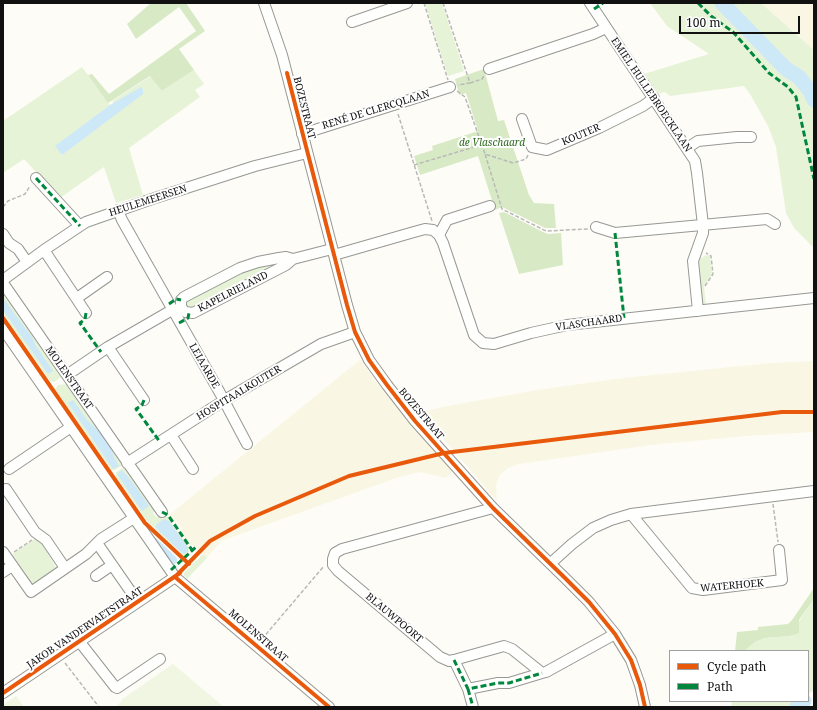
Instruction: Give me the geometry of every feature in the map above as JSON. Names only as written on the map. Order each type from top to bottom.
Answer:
[{"type":"street","name":"BOZESTRAAT","points":[[264,3],[282,55],[355,332],[369,360],[415,421],[492,508],[551,563],[589,602],[616,634],[630,660],[640,685],[645,707]]},
{"type":"street","name":"EMIEL HULLEBROECKLAAN","points":[[590,3],[695,161],[698,173],[703,225],[703,233],[693,261],[698,311]]},
{"type":"street","points":[[352,22],[402,4]]},
{"type":"street","points":[[489,69],[593,34],[606,28]]},
{"type":"street","name":"RENÉ DE CLERCQLAAN","points":[[302,134],[450,87]]},
{"type":"street","name":"KOUTER","points":[[532,147],[547,150],[599,128],[643,106],[654,98]]},
{"type":"street","points":[[522,119],[532,147]]},
{"type":"street","points":[[687,148],[698,141],[751,137]]},
{"type":"street","name":"HEULEMEERSEN","points":[[3,282],[27,262],[86,222],[118,210],[255,166],[307,153]]},
{"type":"street","points":[[38,181],[80,226]]},
{"type":"street","points":[[333,252],[425,229],[436,232],[447,220],[490,206]]},
{"type":"street","name":"LEIAARDE","points":[[118,210],[122,220],[220,393],[247,444]]},
{"type":"street","points":[[596,227],[615,233],[767,219],[775,224]]},
{"type":"street","name":"VLASCHAARD","points":[[436,232],[446,250],[474,335],[483,343],[494,344],[531,333],[567,325],[814,298]]},
{"type":"street","points":[[3,234],[10,244],[18,249],[27,262]]},
{"type":"street","points":[[44,250],[86,313]]},
{"type":"street","name":"KAPELRIELAND","points":[[293,259],[286,265],[193,313],[184,312],[181,307],[181,300],[184,297],[240,268],[258,262],[279,258],[286,257],[293,259],[333,252]]},
{"type":"street","points":[[77,298],[107,277]]},
{"type":"street","name":"MOLENSTRAAT","points":[[3,282],[162,512]]},
{"type":"street","points":[[67,375],[108,348],[172,310]]},
{"type":"street","name":"MOLENSTRAAT","points":[[3,329],[175,577],[329,707]]},
{"type":"street","name":"HOSPITAALKOUTER","points":[[127,463],[223,401],[321,344],[355,332]]},
{"type":"street","points":[[108,348],[144,400]]},
{"type":"street","points":[[9,469],[71,426]]},
{"type":"street","points":[[171,435],[194,469]]},
{"type":"street","points":[[6,489],[39,535],[46,540],[65,568]]},
{"type":"street","points":[[551,563],[593,528],[611,520],[631,514],[814,491]]},
{"type":"street","points":[[333,559],[335,553],[342,548],[492,508]]},
{"type":"street","name":"WATERHOEK","points":[[631,514],[692,588],[703,590],[782,580],[779,550]]},
{"type":"street","points":[[7,558],[31,592],[86,554],[101,539],[134,518]]},
{"type":"street","points":[[97,543],[138,602]]},
{"type":"street","points":[[3,572],[7,558]]},
{"type":"street","name":"BLAUWPOORT","points":[[333,559],[333,565],[338,571],[440,657],[454,660]]},
{"type":"street","points":[[96,576],[112,565]]},
{"type":"street","name":"JAKOB VANDERVAETSTRAAT","points":[[3,693],[175,577]]},
{"type":"street","points":[[468,689],[509,682],[546,672],[616,634]]},
{"type":"street","points":[[79,641],[117,688],[160,659]]},
{"type":"street","points":[[473,707],[468,689],[454,660],[504,646],[512,649],[542,672]]},
{"type":"path","points":[[424,3],[450,87],[465,97],[502,209],[546,231],[596,227]]},
{"type":"path","points":[[443,3],[470,83]]},
{"type":"path","points":[[450,87],[482,79],[489,69]]},
{"type":"path","points":[[395,104],[436,232]]},
{"type":"path","points":[[414,166],[481,144]]},
{"type":"path","points":[[485,154],[512,164],[526,159],[532,147]]},
{"type":"path","points":[[3,207],[8,201],[25,194],[30,186],[38,181]]},
{"type":"path","points":[[698,247],[711,256],[713,274],[705,286]]},
{"type":"path","points":[[772,496],[779,550]]},
{"type":"path","points":[[7,558],[39,535]]},
{"type":"path","points":[[257,645],[327,563],[333,559]]},
{"type":"path","points":[[59,655],[99,707]]},
{"type":"shaded area","points":[[761,3],[814,3],[814,50],[768,9]]},
{"type":"shaded area","points":[[361,359],[373,378],[402,414],[452,471],[446,478],[420,472],[399,477],[221,541],[207,558],[195,546],[190,545],[180,530],[182,529],[177,521],[175,522],[169,515]]},
{"type":"shaded area","points":[[814,361],[814,432],[747,436],[651,445],[519,464],[508,468],[500,475],[496,485],[497,501],[420,412],[537,390],[623,378],[770,363]]},
{"type":"green space","points":[[151,3],[186,3],[205,31],[179,49],[194,70],[162,91],[150,76],[108,103],[88,75],[92,74],[109,94],[196,31],[179,7],[136,39],[127,24]]},
{"type":"green space","points":[[425,3],[442,3],[464,71],[448,76]]},
{"type":"green space","points":[[650,3],[717,3],[785,73],[798,80],[809,95],[813,105],[814,118],[814,248],[794,228],[786,213],[776,147],[768,126],[744,86],[670,96],[665,92],[657,94],[644,74],[709,54],[667,26]]},
{"type":"green space","points":[[724,3],[761,3],[814,50],[814,94],[807,82],[773,53]]},
{"type":"green space","points":[[82,67],[110,105],[56,146],[62,155],[141,87],[114,104],[112,101],[151,76],[162,91],[194,70],[204,84],[195,90],[200,97],[129,148],[143,195],[116,203],[104,167],[60,198],[24,159],[3,173],[3,121]]},
{"type":"green space","name":"de Vlaschaard","points":[[484,69],[498,121],[504,120],[529,195],[534,203],[554,204],[556,228],[545,228],[502,207],[495,210],[478,156],[420,175],[414,156],[433,150],[432,146],[478,131],[466,93],[459,95],[455,79]]},
{"type":"green space","points":[[504,212],[548,234],[561,233],[563,265],[519,274],[499,213]]},
{"type":"green space","points":[[706,255],[710,256],[712,274],[704,286],[706,306],[703,306],[697,266],[700,259]]},
{"type":"green space","points":[[285,261],[193,308],[187,309],[184,302],[244,270]]},
{"type":"green space","points":[[3,289],[63,376],[54,382],[50,381],[3,314]]},
{"type":"green space","points":[[69,384],[124,464],[115,470],[111,470],[55,389],[58,385]]},
{"type":"green space","points":[[126,466],[155,508],[153,513],[156,517],[161,517],[162,519],[167,516],[189,548],[189,552],[184,556],[148,522],[116,477],[116,472]]},
{"type":"green space","points":[[38,537],[57,569],[34,584],[31,584],[26,581],[29,579],[12,554]]},
{"type":"green space","points":[[203,554],[207,558],[187,579],[183,574]]},
{"type":"green space","points":[[814,588],[814,599],[799,620],[799,633],[789,636],[765,638],[755,642],[745,650],[735,650],[737,632],[758,630],[758,627],[788,624]]},
{"type":"green space","points":[[814,599],[814,690],[809,693],[809,650],[745,650],[755,642],[765,638],[789,636]]},
{"type":"green space","points":[[173,664],[224,707],[115,707],[122,701],[121,700]]},
{"type":"green space","points":[[16,696],[24,707],[3,707],[3,705]]},
{"type":"green space","points":[[732,702],[797,702],[790,707],[731,707]]},
{"type":"water","points":[[141,87],[143,94],[62,155],[55,146],[110,105]]},
{"type":"water","points":[[3,298],[32,337],[36,346],[53,371],[48,374],[3,310]]},
{"type":"water","points":[[73,400],[87,420],[99,431],[110,446],[119,466],[113,469],[68,403]]},
{"type":"water","points":[[122,470],[149,506],[142,511],[117,474]]},
{"type":"water","points":[[164,519],[169,521],[188,548],[188,551],[185,554],[182,553],[156,528],[156,525]]},
{"type":"water","points":[[154,538],[156,538],[177,558],[177,562],[174,565],[172,565]]},
{"type":"waterway","points":[[722,3],[786,69],[799,77],[810,91],[814,100]]},
{"type":"waterway","points":[[797,707],[803,702]]},
{"type":"marked path","points":[[594,9],[603,3]]},
{"type":"marked path","points":[[698,3],[711,16],[733,32],[769,73],[788,87],[796,97],[814,179]]},
{"type":"marked path","points":[[36,178],[80,226]]},
{"type":"marked path","points":[[615,233],[624,318]]},
{"type":"marked path","points":[[169,304],[176,299],[181,300]]},
{"type":"marked path","points":[[86,313],[85,319],[80,323],[101,352]]},
{"type":"marked path","points":[[179,323],[188,318],[189,313]]},
{"type":"marked path","points":[[144,400],[142,405],[136,409],[160,442]]},
{"type":"marked path","points":[[162,512],[168,515],[192,550]]},
{"type":"marked path","points":[[171,570],[196,547]]},
{"type":"marked path","points":[[454,660],[468,689],[498,683],[509,683],[542,673]]},
{"type":"marked path","points":[[468,689],[473,707]]},
{"type":"cycle path","points":[[287,73],[347,305],[355,332],[369,360],[415,421],[493,508],[589,602],[615,634],[631,660],[640,685],[645,707]]},
{"type":"cycle path","points":[[3,318],[145,523],[189,564]]},
{"type":"cycle path","points":[[175,577],[210,541],[255,516],[349,476],[444,453],[782,412],[814,412]]},
{"type":"cycle path","points":[[3,693],[180,573]]},
{"type":"cycle path","points":[[175,577],[329,707]]}]
